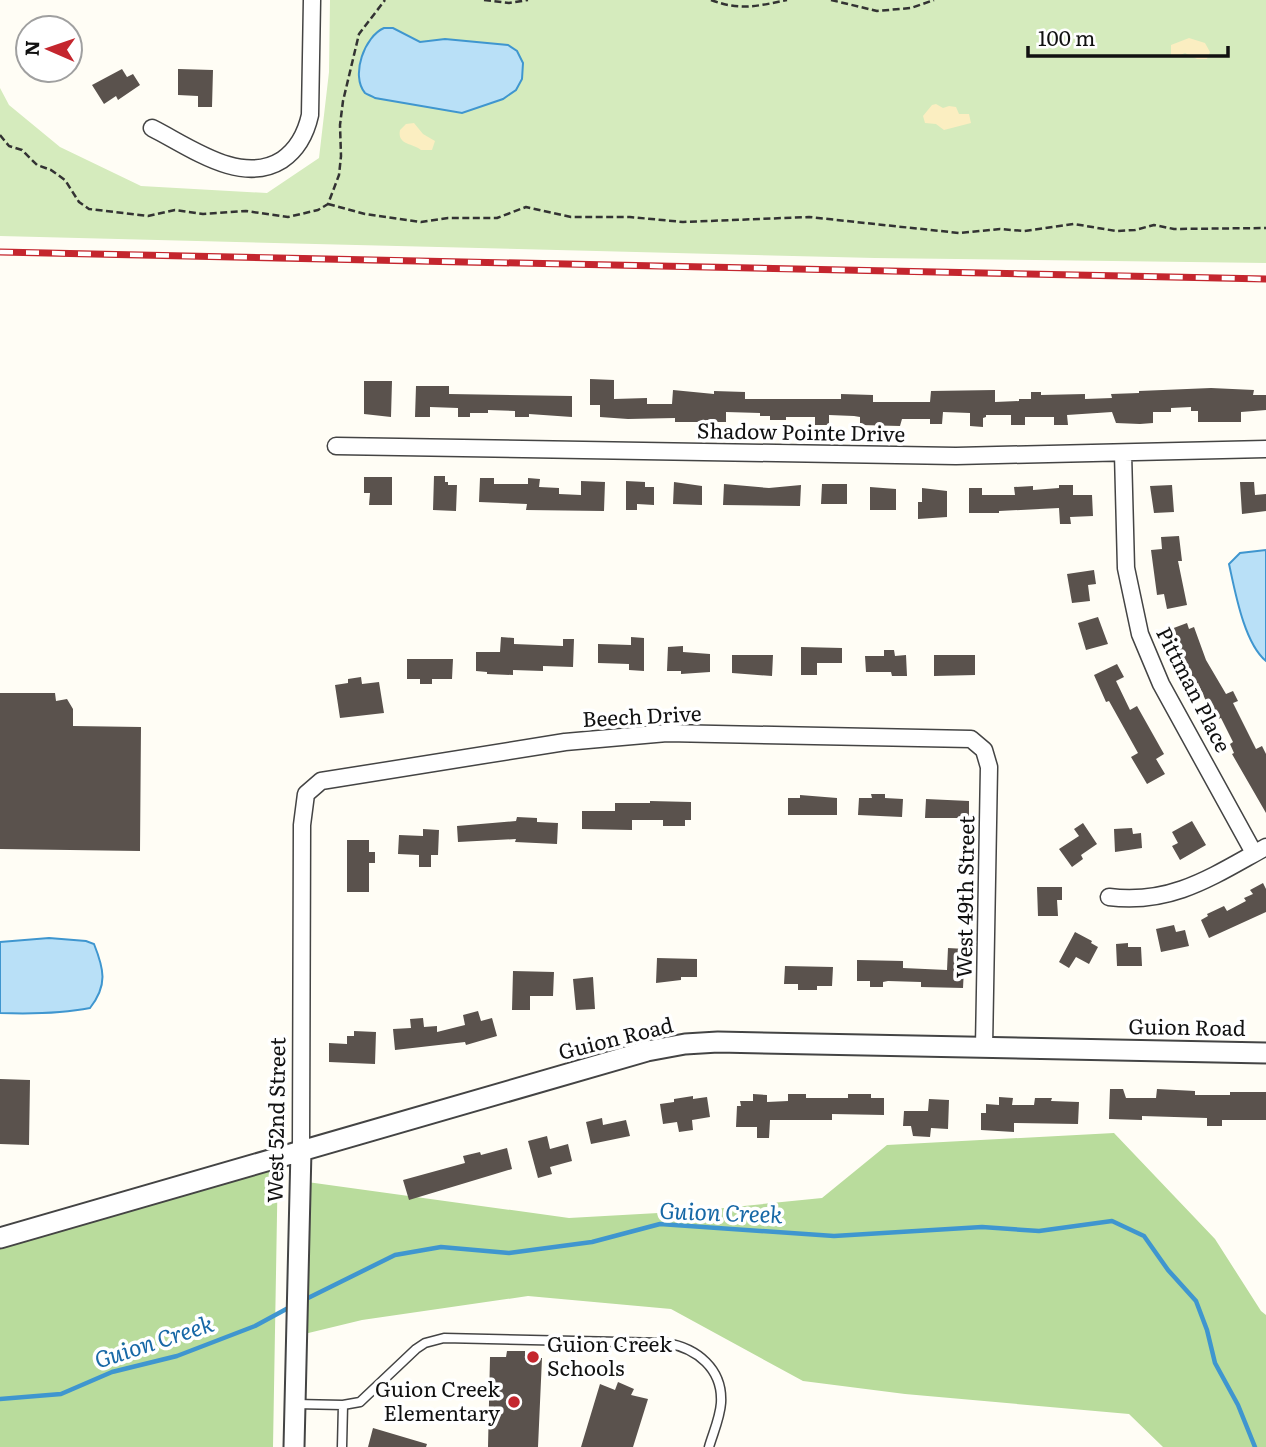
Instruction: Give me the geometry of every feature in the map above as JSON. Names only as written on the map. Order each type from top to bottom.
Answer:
[{"type":"street","points":[[152,128],[239,169],[263,167],[286,157],[305,133],[310,115],[312,0]]},
{"type":"street","name":"Shadow Pointe Drive","points":[[336,446],[956,456],[1266,449]]},
{"type":"street","name":"Pittman Place","points":[[1123,453],[1126,568],[1140,634],[1161,684],[1260,850]]},
{"type":"street","name":"Beech Drive","points":[[306,794],[321,780],[565,742],[646,734],[971,739],[984,750]]},
{"type":"street","name":"West 49th Street","points":[[984,750],[989,767],[984,1046]]},
{"type":"street","name":"West 52nd Street","points":[[294,1447],[301,1150],[302,824],[306,794]]},
{"type":"street","points":[[1109,897],[1147,898],[1171,894],[1196,885],[1260,850]]},
{"type":"street","name":"Guion Road","points":[[0,1238],[634,1055],[678,1045],[718,1042],[1266,1053]]},
{"type":"lane","points":[[295,1404],[343,1405],[360,1402],[416,1349],[425,1343],[444,1338],[666,1343],[691,1349],[716,1376],[721,1402],[709,1447]]},
{"type":"lane","points":[[342,1447],[343,1405]]},
{"type":"path","points":[[484,0],[509,3],[528,0]]},
{"type":"path","points":[[711,0],[729,6],[750,8],[787,0]]},
{"type":"path","points":[[831,0],[877,11],[911,8],[934,0]]},
{"type":"path","points":[[328,204],[365,214],[421,222],[448,218],[497,218],[526,207],[572,218],[630,217],[683,222],[809,217],[959,233],[1000,229],[1024,231],[1074,224],[1116,231],[1154,225],[1174,229],[1266,228]]},
{"type":"green space","points":[[330,0],[1266,0],[1266,263],[875,258],[0,236],[0,88],[9,105],[60,147],[141,186],[267,193],[319,158],[329,72]]},
{"type":"green space","points":[[1114,1133],[1215,1239],[1266,1315],[1266,1447],[1163,1447],[1129,1414],[905,1394],[803,1381],[671,1309],[528,1296],[362,1320],[296,1336],[300,1181],[569,1218],[694,1211],[822,1198],[887,1145]]},
{"type":"green space","points":[[278,1157],[273,1447],[0,1447],[0,1237]]},
{"type":"sand","points":[[1189,38],[1205,43],[1210,52],[1207,59],[1197,59],[1185,53],[1176,57],[1171,55],[1171,45]]},
{"type":"sand","points":[[936,104],[943,108],[956,107],[959,114],[969,114],[971,123],[944,130],[936,124],[925,123],[923,116]]},
{"type":"sand","points":[[414,123],[423,134],[435,141],[432,150],[421,150],[401,138],[400,130],[406,124]]},
{"type":"water","points":[[384,28],[393,28],[420,42],[445,39],[508,45],[517,51],[523,63],[522,79],[516,90],[503,99],[462,113],[375,98],[365,93],[359,67],[371,39]]},
{"type":"water","points":[[1266,550],[1266,661],[1258,653],[1246,630],[1229,564],[1240,553]]},
{"type":"water","points":[[49,938],[94,944],[102,969],[102,984],[96,1000],[90,1008],[79,1010],[0,1013],[0,942]]},
{"type":"building","points":[[122,69],[127,77],[133,74],[140,85],[118,100],[116,96],[104,104],[92,85]]},
{"type":"building","points":[[178,69],[213,70],[212,107],[198,107],[198,96],[178,95]]},
{"type":"building","points":[[590,379],[614,380],[614,399],[647,398],[647,404],[672,404],[673,390],[714,394],[714,391],[745,392],[745,399],[841,399],[841,394],[873,395],[873,402],[930,402],[931,391],[995,390],[995,402],[1031,399],[1031,392],[1041,392],[1041,395],[1085,394],[1085,399],[1112,398],[1111,394],[1139,391],[1211,388],[1254,390],[1253,395],[1266,395],[1266,410],[1241,412],[1241,422],[1198,422],[1198,411],[1191,411],[1191,407],[1171,408],[1171,412],[1153,412],[1153,423],[1140,424],[1116,423],[1112,412],[1067,415],[1068,425],[1054,425],[1054,417],[1025,417],[1025,425],[1011,425],[1011,415],[986,415],[983,418],[983,427],[970,426],[970,413],[943,412],[942,424],[930,424],[930,419],[902,419],[900,426],[860,425],[860,417],[854,416],[829,415],[829,425],[815,425],[815,417],[770,420],[770,416],[760,416],[760,413],[726,412],[726,422],[675,422],[675,418],[600,417],[600,405],[590,405]]},
{"type":"building","points":[[364,381],[392,381],[391,417],[364,414]]},
{"type":"building","points":[[416,386],[449,386],[449,394],[572,396],[572,417],[529,414],[529,417],[515,417],[515,411],[488,410],[488,413],[470,413],[470,417],[458,417],[458,408],[430,407],[430,417],[415,417]]},
{"type":"building","points":[[434,476],[445,476],[448,485],[457,485],[456,511],[433,510]]},
{"type":"building","points":[[364,477],[392,477],[392,505],[369,505],[370,493],[364,493]]},
{"type":"building","points":[[480,478],[494,478],[494,484],[528,484],[528,478],[540,479],[539,487],[559,488],[559,494],[581,495],[581,481],[605,482],[604,511],[526,510],[527,504],[479,502]]},
{"type":"building","points":[[626,481],[645,482],[645,487],[654,487],[654,505],[637,504],[637,510],[626,510]]},
{"type":"building","points":[[674,482],[702,486],[702,505],[673,504]]},
{"type":"building","points":[[1240,482],[1254,482],[1255,495],[1266,494],[1266,511],[1242,514]]},
{"type":"building","points":[[724,484],[769,488],[801,485],[800,506],[723,505]]},
{"type":"building","points":[[822,484],[847,484],[847,504],[821,504]]},
{"type":"building","points":[[1059,485],[1073,485],[1073,495],[1092,495],[1093,516],[1070,517],[1071,524],[1060,524],[1059,508],[969,513],[969,488],[982,488],[982,495],[1015,495],[1014,487],[1033,486],[1033,490],[1059,488]]},
{"type":"building","points":[[1172,485],[1174,512],[1154,513],[1150,486]]},
{"type":"building","points":[[870,487],[896,489],[896,510],[870,510]]},
{"type":"building","points":[[922,488],[947,491],[947,517],[918,519],[918,502],[922,502]]},
{"type":"building","points":[[1179,536],[1182,561],[1178,561],[1187,605],[1167,609],[1164,594],[1157,595],[1151,550],[1162,549],[1161,537]]},
{"type":"building","points":[[1094,570],[1096,584],[1088,585],[1090,601],[1072,603],[1067,574]]},
{"type":"building","points":[[1098,617],[1108,644],[1086,650],[1078,623]]},
{"type":"building","points":[[1187,623],[1189,629],[1194,627],[1206,660],[1226,694],[1233,691],[1238,701],[1233,703],[1256,749],[1262,746],[1266,754],[1266,813],[1232,754],[1234,753],[1230,744],[1233,742],[1221,718],[1218,719],[1216,715],[1213,717],[1198,683],[1195,684],[1178,653],[1171,629]]},
{"type":"building","points":[[501,637],[514,638],[514,644],[563,646],[563,639],[574,639],[573,667],[543,666],[543,671],[513,670],[513,675],[476,671],[476,652],[500,652]]},
{"type":"building","points":[[631,637],[644,638],[644,671],[629,670],[629,664],[598,663],[598,644],[631,645]]},
{"type":"building","points":[[683,646],[683,652],[710,654],[710,672],[681,674],[681,671],[667,671],[668,647]]},
{"type":"building","points":[[801,647],[842,648],[842,663],[817,663],[817,675],[801,675]]},
{"type":"building","points":[[884,650],[894,650],[895,656],[906,655],[907,676],[892,676],[891,672],[866,672],[865,656],[884,656]]},
{"type":"building","points":[[732,655],[773,655],[772,676],[732,673]]},
{"type":"building","points":[[934,655],[975,655],[975,675],[934,676]]},
{"type":"building","points":[[407,659],[453,659],[452,679],[432,679],[432,684],[420,684],[420,679],[407,679]]},
{"type":"building","points":[[1117,664],[1124,677],[1116,681],[1130,710],[1137,706],[1164,754],[1156,759],[1165,774],[1147,784],[1131,757],[1138,753],[1109,701],[1106,702],[1094,675]]},
{"type":"building","points":[[361,677],[362,684],[379,682],[384,713],[340,718],[335,685]]},
{"type":"building","points":[[0,693],[55,693],[56,701],[67,699],[73,709],[73,726],[141,727],[140,851],[0,849]]},
{"type":"building","points":[[871,794],[885,794],[885,798],[903,799],[902,817],[858,815],[859,798],[872,798]]},
{"type":"building","points":[[800,795],[837,798],[837,815],[788,815],[788,798],[800,798]]},
{"type":"building","points":[[926,799],[969,801],[969,818],[925,818]]},
{"type":"building","points":[[691,802],[691,820],[685,820],[685,826],[663,826],[663,820],[632,820],[632,830],[582,829],[582,811],[615,811],[615,803]]},
{"type":"building","points":[[517,817],[558,823],[557,844],[515,842],[516,839],[458,842],[457,826],[516,821]]},
{"type":"building","points":[[1192,821],[1206,845],[1180,860],[1172,846],[1178,843],[1172,832]]},
{"type":"building","points":[[1083,823],[1097,844],[1081,855],[1083,859],[1072,867],[1059,849],[1079,836],[1074,829]]},
{"type":"building","points":[[1132,828],[1133,834],[1141,833],[1142,848],[1115,852],[1114,829]]},
{"type":"building","points":[[423,829],[439,830],[438,855],[431,855],[431,867],[419,867],[419,855],[398,854],[399,835],[423,836]]},
{"type":"building","points":[[347,840],[369,840],[369,852],[375,852],[375,863],[369,863],[369,892],[347,892]]},
{"type":"building","points":[[1263,883],[1266,889],[1266,912],[1209,938],[1201,920],[1224,906],[1227,911],[1246,901],[1244,898],[1253,894],[1250,890]]},
{"type":"building","points":[[1037,887],[1062,887],[1062,900],[1057,900],[1058,916],[1038,916]]},
{"type":"building","points":[[1174,925],[1176,932],[1185,930],[1189,946],[1161,952],[1156,929]]},
{"type":"building","points":[[1075,932],[1098,947],[1089,964],[1076,957],[1069,968],[1059,962]]},
{"type":"building","points":[[1128,943],[1128,947],[1141,947],[1142,966],[1117,966],[1116,944]]},
{"type":"building","points":[[948,948],[965,949],[963,988],[921,987],[921,982],[888,981],[883,982],[883,987],[870,987],[870,981],[857,981],[857,960],[903,961],[903,968],[947,970]]},
{"type":"building","points":[[657,958],[697,959],[697,977],[681,977],[681,980],[656,983]]},
{"type":"building","points":[[785,966],[833,967],[832,986],[817,986],[817,990],[798,990],[798,984],[784,984]]},
{"type":"building","points":[[513,971],[554,972],[553,996],[530,996],[530,1010],[512,1010]]},
{"type":"building","points":[[593,977],[595,1009],[576,1010],[573,979]]},
{"type":"building","points":[[478,1011],[481,1021],[492,1018],[497,1036],[466,1045],[465,1042],[395,1050],[393,1029],[411,1028],[410,1019],[423,1018],[424,1027],[437,1026],[437,1032],[465,1025],[463,1015]]},
{"type":"building","points":[[354,1031],[376,1032],[375,1064],[329,1062],[329,1043],[347,1044],[347,1036],[354,1036]]},
{"type":"building","points":[[0,1079],[30,1080],[29,1145],[0,1144]]},
{"type":"building","points":[[1110,1089],[1123,1089],[1126,1098],[1156,1098],[1157,1089],[1195,1091],[1195,1095],[1266,1092],[1266,1120],[1222,1120],[1222,1126],[1207,1126],[1207,1118],[1142,1116],[1142,1120],[1109,1119]]},
{"type":"building","points":[[753,1094],[767,1095],[767,1102],[788,1101],[788,1094],[806,1094],[806,1098],[848,1098],[848,1094],[871,1094],[871,1098],[884,1098],[884,1115],[832,1114],[832,1120],[770,1120],[769,1138],[757,1138],[757,1127],[736,1127],[737,1106],[741,1106],[740,1101],[753,1101]]},
{"type":"building","points":[[693,1096],[693,1099],[707,1097],[710,1117],[692,1120],[693,1130],[679,1132],[677,1122],[663,1124],[660,1104]]},
{"type":"building","points":[[999,1097],[1013,1098],[1012,1105],[1034,1105],[1035,1098],[1079,1102],[1078,1124],[1014,1123],[1014,1132],[981,1130],[981,1113],[986,1113],[986,1104],[999,1105]]},
{"type":"building","points":[[929,1099],[949,1100],[948,1129],[931,1128],[930,1137],[913,1136],[911,1126],[903,1126],[904,1111],[928,1111]]},
{"type":"building","points":[[602,1118],[603,1125],[626,1120],[630,1136],[591,1144],[586,1122]]},
{"type":"building","points":[[547,1136],[550,1149],[568,1144],[572,1161],[550,1167],[552,1174],[538,1178],[528,1141]]},
{"type":"building","points":[[507,1148],[512,1169],[409,1200],[403,1180],[465,1163],[463,1156],[480,1152],[481,1155]]},
{"type":"building","name":"Guion Creek Elementary","points":[[507,1351],[525,1351],[525,1358],[542,1358],[538,1447],[488,1447],[490,1357],[506,1357]]},
{"type":"building","points":[[618,1382],[634,1389],[631,1395],[648,1399],[633,1447],[581,1447],[600,1384],[615,1390]]},
{"type":"building","name":"Guion Creek Elementary","points":[[373,1428],[427,1444],[426,1447],[368,1447]]},
{"type":"waterway","name":"Guion Creek","points":[[304,1300],[395,1255],[441,1247],[509,1253],[592,1242],[660,1224],[834,1236],[982,1227],[1039,1231],[1112,1221],[1144,1236],[1168,1270],[1196,1301],[1215,1363],[1238,1405],[1255,1447]]},
{"type":"waterway","name":"Guion Creek","points":[[0,1399],[61,1394],[112,1372],[177,1356],[255,1326],[290,1307]]},
{"type":"railway","points":[[0,252],[1266,279]]},
{"type":"place","name":"Guion Creek Schools","points":[[533,1357]]},
{"type":"place","name":"Guion Creek Elementary","points":[[514,1402]]}]
